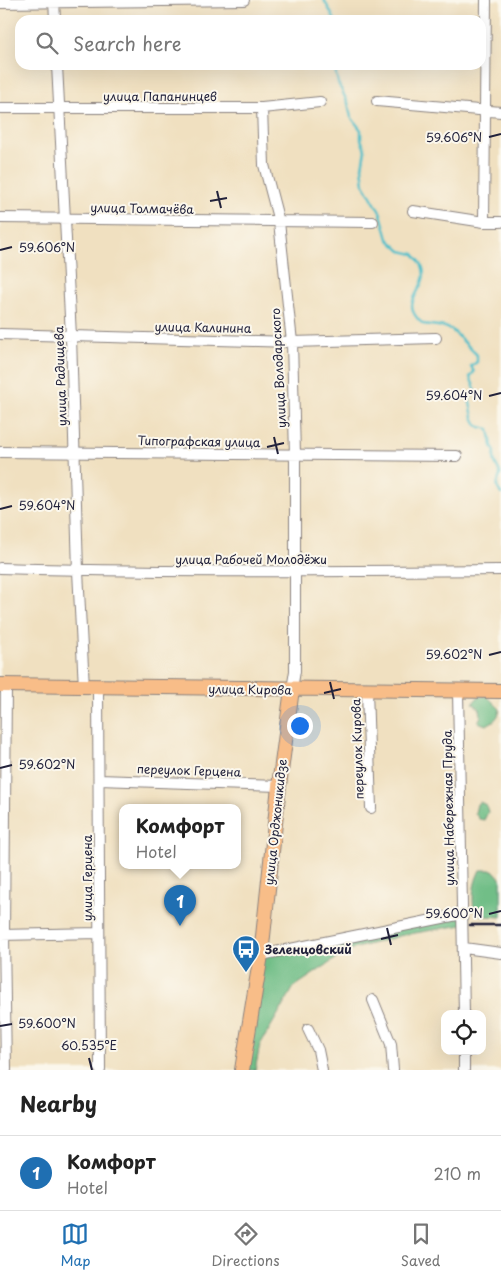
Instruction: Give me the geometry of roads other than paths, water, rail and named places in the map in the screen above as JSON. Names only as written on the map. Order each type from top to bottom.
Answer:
[{"type":"main road","name":"улица Кирова","points":[[3,686],[501,691]]},
{"type":"main road","name":"улица Орджоникидзе","points":[[242,1070],[261,955],[278,786],[292,689]]},
{"type":"street","points":[[0,3],[244,0]]},
{"type":"street","points":[[486,0],[486,15]]},
{"type":"street","points":[[54,1],[55,15]]},
{"type":"street","name":"улица Радищева","points":[[57,70],[71,336],[78,570],[84,687]]},
{"type":"street","points":[[484,222],[485,70]]},
{"type":"street","points":[[377,101],[501,112]]},
{"type":"street","name":"улица Папанинцев","points":[[0,108],[262,108],[320,102]]},
{"type":"street","name":"улица Володарского","points":[[262,108],[264,165],[279,222],[292,342],[295,572],[295,671],[292,689]]},
{"type":"street","points":[[413,211],[484,222],[501,222]]},
{"type":"street","name":"улица Толмачёва","points":[[0,218],[373,222]]},
{"type":"street","name":"улица Калинина","points":[[0,334],[292,342],[436,338]]},
{"type":"street","name":"Типографская улица","points":[[0,452],[457,456]]},
{"type":"street","name":"улица Рабочей Молодёжи","points":[[0,568],[295,572],[501,570]]},
{"type":"street","points":[[3,686],[2,935],[6,1070]]},
{"type":"street","name":"улица Герцена","points":[[98,687],[100,1070]]},
{"type":"street","name":"переулок Кирова","points":[[368,690],[371,808]]},
{"type":"street","name":"улица Набережная Пруда","points":[[458,691],[464,1010]]},
{"type":"street","name":"переулок Герцена","points":[[99,780],[278,786]]},
{"type":"street","points":[[261,955],[462,914]]},
{"type":"street","points":[[2,935],[99,933]]},
{"type":"street","points":[[464,948],[501,953]]},
{"type":"street","points":[[373,1000],[391,1044],[393,1070]]},
{"type":"street","points":[[308,1029],[318,1050],[322,1070]]},
{"type":"street","points":[[464,1055],[464,1070]]},
{"type":"waterway","points":[[324,0],[332,15]]},
{"type":"waterway","points":[[335,70],[338,83],[348,103],[351,117],[361,130],[361,139],[365,150],[362,167],[364,184],[381,214],[388,239],[401,251],[414,254],[422,265],[424,275],[414,298],[412,306],[414,314],[423,324],[445,327],[452,330],[477,355],[477,362],[471,366],[474,372],[470,377],[476,391],[469,398],[473,417],[477,425],[489,429],[495,452],[494,460],[500,472],[497,487],[501,494]]},
{"type":"railway","points":[[470,925],[501,925]]},
{"type":"place","name":"Комфорт","points":[[180,926]]},
{"type":"place","name":"Зеленцовский","points":[[246,973]]}]
